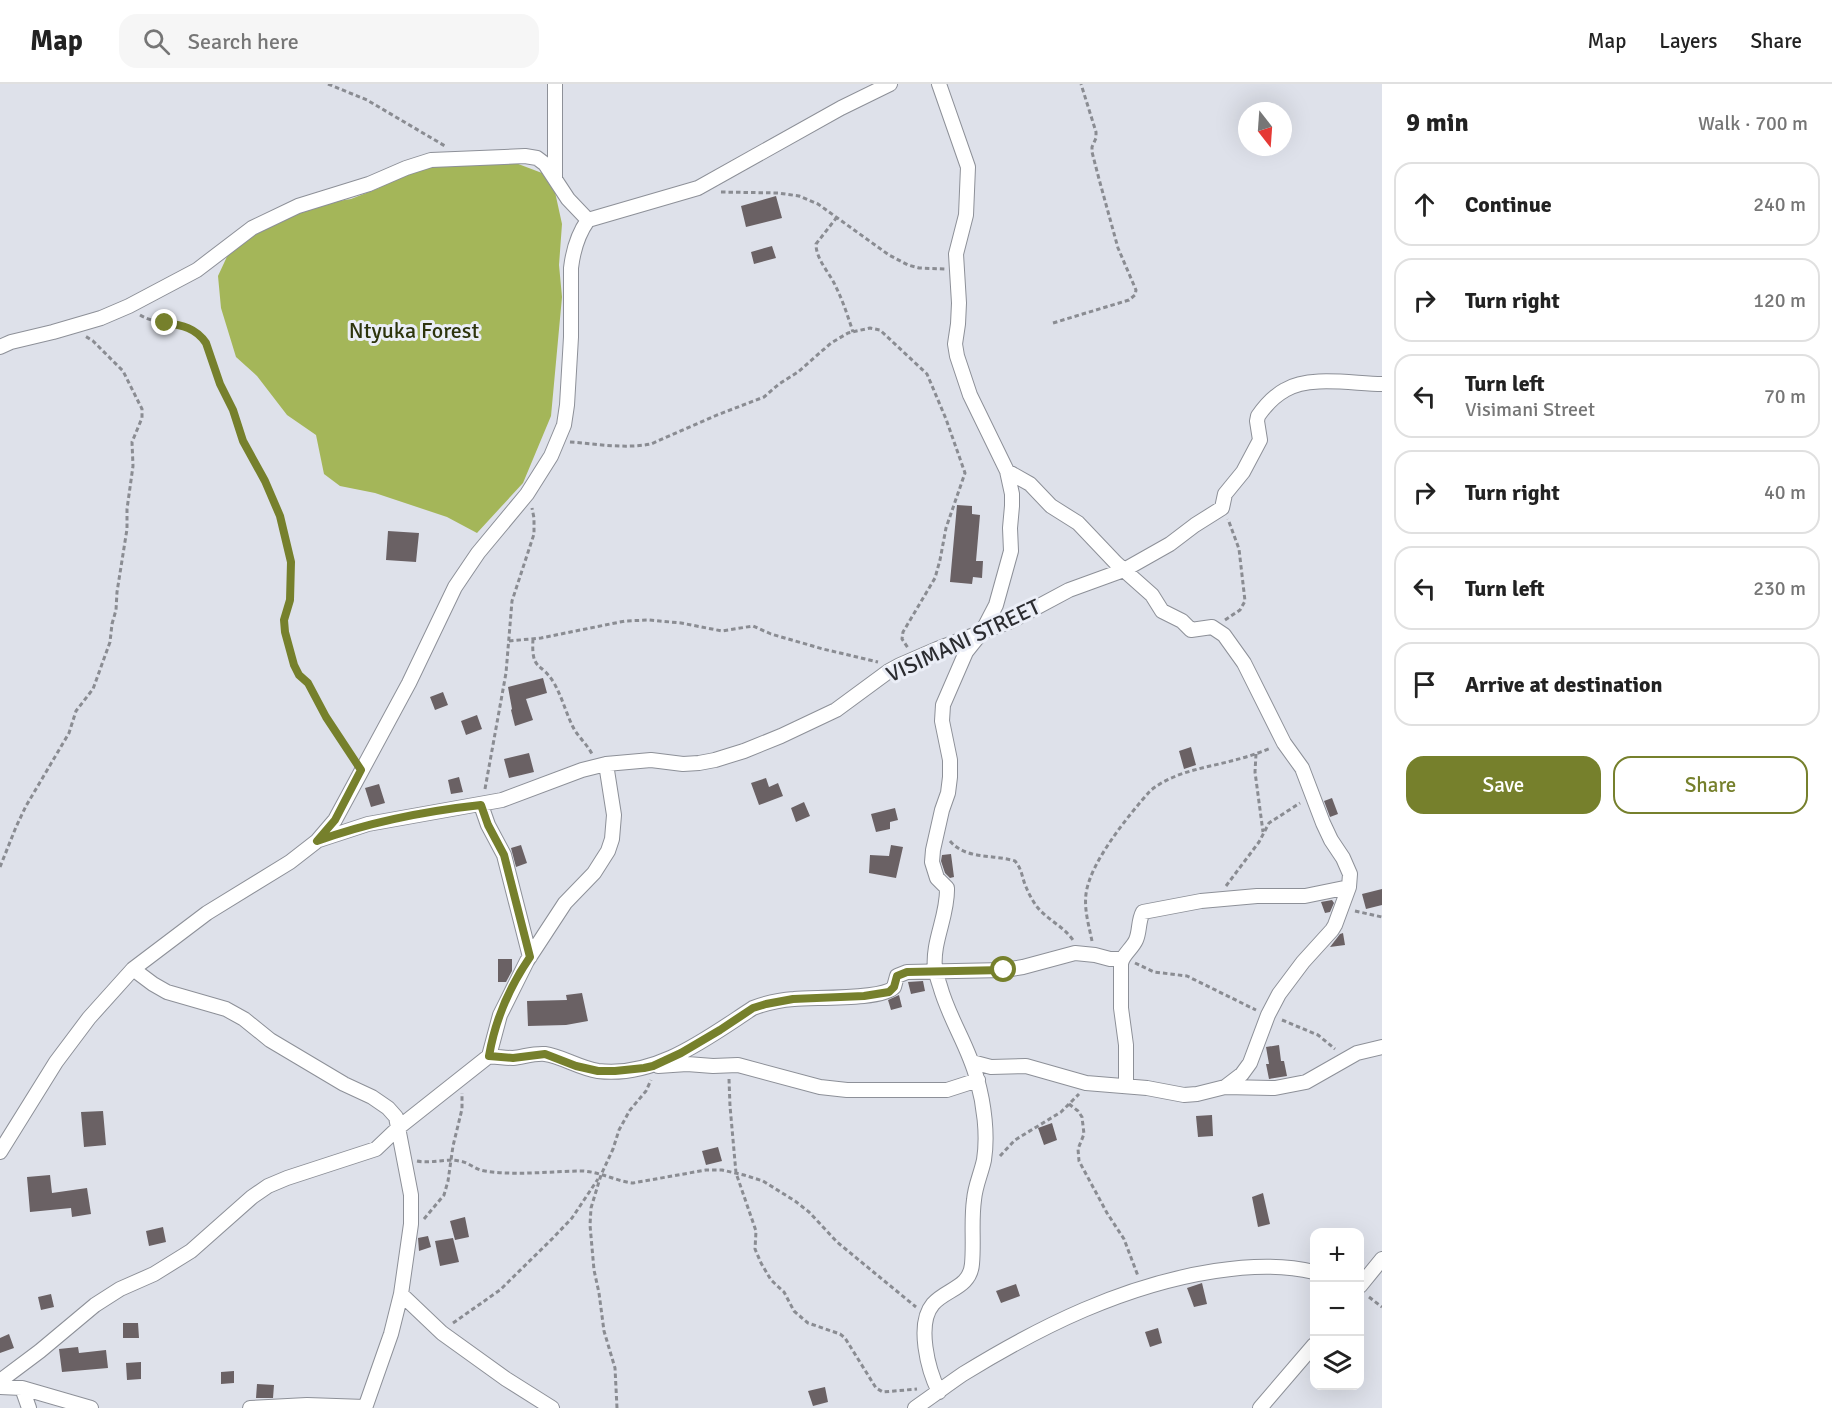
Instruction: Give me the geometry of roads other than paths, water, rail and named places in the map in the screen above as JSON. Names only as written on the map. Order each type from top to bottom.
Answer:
[{"type":"street","points":[[555,84],[555,180]]},
{"type":"street","points":[[0,1152],[56,1062],[89,1018],[133,969],[207,913],[290,862],[317,841],[335,820],[409,682],[455,587],[478,553],[527,494],[551,456],[566,415],[570,373],[572,255],[582,228],[588,220],[698,188],[841,108],[890,84]]},
{"type":"street","points":[[936,1396],[925,1343],[925,1325],[931,1306],[964,1283],[970,1274],[973,1255],[973,1203],[982,1171],[985,1132],[978,1080],[955,1027],[935,971],[936,951],[948,897],[947,888],[937,878],[932,862],[950,777],[950,760],[942,721],[943,705],[966,652],[982,632],[996,605],[1011,551],[1012,494],[1007,471],[970,395],[957,356],[955,344],[959,303],[956,254],[967,209],[968,167],[939,84]]},
{"type":"street","points":[[0,347],[101,318],[129,306],[197,270],[252,228],[269,219],[298,206],[369,184],[431,160],[525,156],[537,158],[545,164],[568,199],[588,220]]},
{"type":"street","name":"VISIMANI STREET","points":[[317,841],[368,824],[481,805],[527,792],[582,770],[602,765],[651,760],[691,764],[715,760],[744,751],[781,736],[836,710],[889,671],[1011,621],[1069,590],[1124,570],[1170,544],[1195,525],[1218,512],[1224,506],[1225,494],[1238,478],[1260,440],[1258,416],[1282,391],[1291,386],[1315,382],[1382,384]]},
{"type":"street","points":[[1007,471],[1030,484],[1051,506],[1078,524],[1152,595],[1162,611],[1179,619],[1189,629],[1212,627],[1224,635],[1244,663],[1284,743],[1302,768],[1330,840],[1348,866],[1349,887],[1332,930],[1303,962],[1279,994],[1268,1015],[1250,1063],[1242,1074],[1225,1087]]},
{"type":"street","points":[[0,1381],[95,1305],[120,1289],[154,1274],[191,1251],[252,1197],[268,1186],[372,1152],[398,1128],[489,1056],[506,1001],[530,957],[565,903],[594,873],[610,845],[614,815],[602,765]]},
{"type":"street","points":[[481,805],[488,825],[504,855],[530,957]]},
{"type":"street","points":[[1126,1086],[1126,1045],[1121,997],[1122,959],[1136,941],[1143,912],[1186,903],[1257,896],[1305,896],[1349,887]]},
{"type":"street","points":[[653,1066],[700,1042],[753,1008],[766,1004],[793,999],[886,993],[894,987],[895,978],[898,975],[913,971],[1004,970],[1040,963],[1067,954],[1089,954],[1122,959]]},
{"type":"street","points":[[133,969],[167,992],[226,1009],[270,1040],[344,1084],[372,1097],[396,1117],[411,1195],[411,1224],[391,1334],[365,1407],[307,1405],[250,1408]]},
{"type":"street","points":[[972,1062],[991,1067],[1034,1067],[1056,1075],[1096,1084],[1184,1095],[1225,1087],[1275,1088],[1306,1082],[1357,1053],[1382,1047]]},
{"type":"street","points":[[489,1056],[513,1058],[545,1054],[576,1066],[598,1071],[687,1064],[713,1066],[729,1064],[747,1066],[820,1087],[847,1090],[946,1090],[978,1080]]},
{"type":"street","points":[[1364,1291],[1382,1259]]},
{"type":"street","points":[[915,1408],[989,1359],[1048,1326],[1089,1307],[1143,1287],[1191,1275],[1243,1267],[1296,1268],[1310,1271]]},
{"type":"street","points":[[400,1294],[442,1333],[552,1408]]},
{"type":"street","points":[[1260,1408],[1310,1350]]},
{"type":"street","points":[[0,1387],[22,1388],[91,1408]]},
{"type":"street","points":[[22,1388],[29,1408]]},
{"type":"park label","name":"Ntyuka Forest","points":[[414,330]]}]
